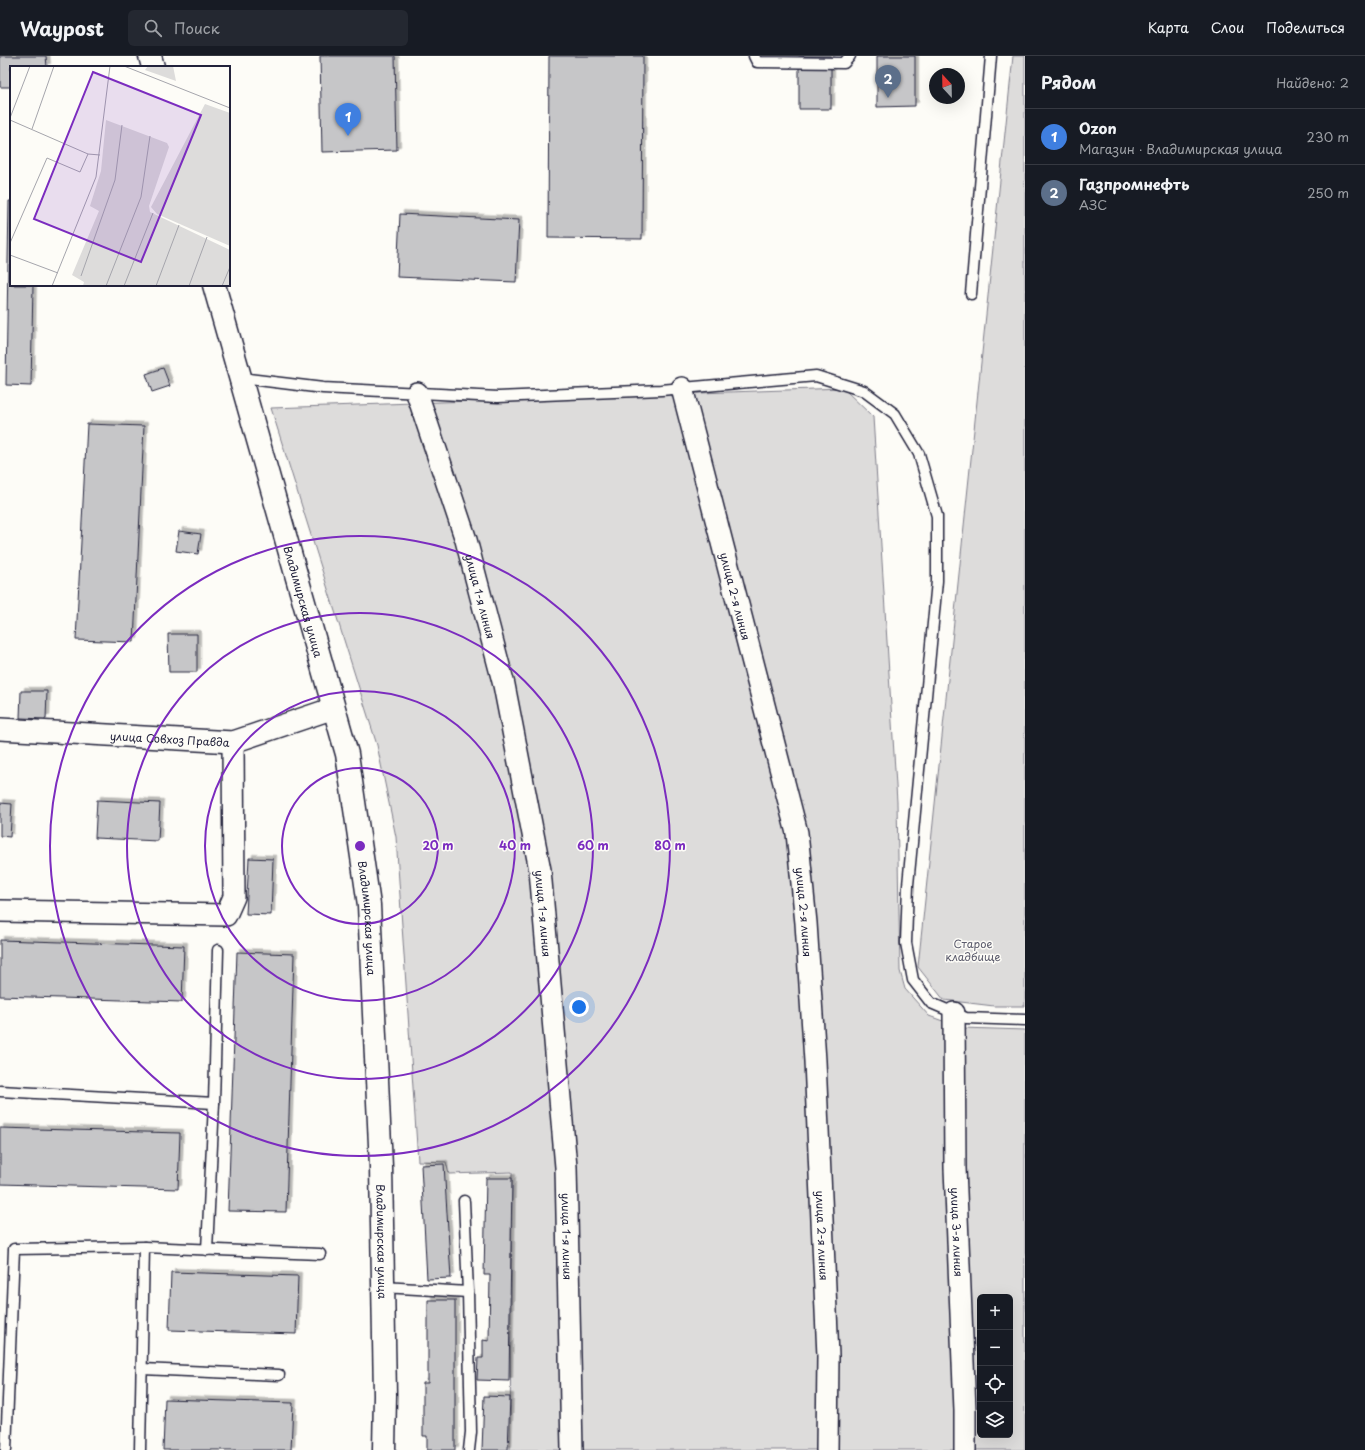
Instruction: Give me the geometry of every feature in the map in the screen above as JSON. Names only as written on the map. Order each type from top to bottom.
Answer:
[{"type":"street","points":[[150,56],[153,66]]},
{"type":"street","name":"Владимирская улица","points":[[214,286],[347,754],[369,905],[381,1167],[385,1395],[384,1450]]},
{"type":"street","name":"улица 2-я линия","points":[[682,388],[797,833],[806,923],[816,1077],[828,1356],[827,1450]]},
{"type":"street","name":"улица 1-я линия","points":[[417,393],[466,540],[500,670],[540,870],[566,1167],[572,1450]]},
{"type":"street","name":"улица Совхоз Правда","points":[[0,729],[233,742],[334,708]]},
{"type":"street","points":[[0,912],[226,915],[234,897],[233,742]]},
{"type":"street","name":"улица 3-я линия","points":[[954,1013],[955,1168],[966,1410],[965,1450]]},
{"type":"lane","points":[[754,56],[757,62],[844,63],[850,56]]},
{"type":"lane","points":[[971,294],[991,56]]},
{"type":"lane","points":[[241,378],[323,388],[498,397],[682,388],[816,376],[864,391],[895,414],[920,454],[937,516],[937,581],[908,884],[906,943],[913,980],[931,1003],[966,1018],[1025,1020]]},
{"type":"lane","points":[[207,1250],[214,1103],[218,950]]},
{"type":"lane","points":[[0,1090],[214,1103]]},
{"type":"lane","points":[[464,1201],[468,1292],[471,1432],[468,1450]]},
{"type":"lane","points":[[140,1450],[144,1247]]},
{"type":"lane","points":[[6,1450],[14,1249],[144,1247],[320,1254]]},
{"type":"lane","points":[[383,1287],[468,1292]]},
{"type":"lane","points":[[142,1369],[279,1375]]},
{"type":"green space","name":"Старое кладбище","points":[[1013,56],[1025,56],[1025,1006],[994,1006],[944,1000],[918,967]]},
{"type":"green space","points":[[843,388],[873,417],[897,802],[900,971],[905,989],[929,1016],[962,1028],[1025,1030],[1025,1450],[510,1450],[512,1172],[449,1174],[446,1162],[418,1161],[396,837],[377,745],[271,408]]},
{"type":"building","points":[[0,56],[46,56],[47,66],[10,66],[10,87],[0,87]]},
{"type":"building","points":[[320,56],[395,56],[397,150],[322,152]]},
{"type":"building","points":[[549,56],[643,56],[642,239],[548,238]]},
{"type":"building","points":[[799,56],[831,56],[831,109],[799,109]]},
{"type":"building","points":[[877,56],[915,56],[915,106],[877,107]]},
{"type":"building","points":[[10,201],[10,286],[33,286],[31,386],[6,385]]},
{"type":"building","points":[[400,214],[519,220],[516,282],[397,277]]},
{"type":"building","points":[[163,368],[170,386],[152,392],[146,374]]},
{"type":"building","points":[[87,424],[144,426],[134,642],[76,640]]},
{"type":"building","points":[[179,531],[201,534],[198,554],[176,551]]},
{"type":"building","points":[[168,634],[197,634],[197,672],[169,672]]},
{"type":"building","points":[[21,691],[47,691],[46,719],[20,718]]},
{"type":"building","points":[[97,800],[160,803],[158,841],[95,838]]},
{"type":"building","points":[[0,803],[12,804],[10,837],[0,836]]},
{"type":"building","points":[[249,858],[273,859],[271,915],[246,914]]},
{"type":"building","points":[[0,940],[184,946],[182,1002],[0,996]]},
{"type":"building","points":[[237,952],[294,954],[286,1212],[228,1211]]},
{"type":"building","points":[[0,1128],[180,1133],[178,1189],[0,1184]]},
{"type":"building","points":[[444,1164],[451,1278],[427,1279],[421,1165]]},
{"type":"building","points":[[486,1178],[512,1178],[509,1381],[477,1380],[478,1358],[483,1358],[483,1340],[489,1341],[490,1275],[484,1275]]},
{"type":"building","points":[[171,1272],[298,1276],[296,1334],[169,1330]]},
{"type":"building","points":[[428,1300],[455,1300],[455,1450],[427,1450],[427,1436],[423,1436],[423,1383],[428,1383]]},
{"type":"building","points":[[484,1396],[510,1397],[508,1450],[482,1450]]},
{"type":"building","points":[[165,1399],[293,1403],[291,1450],[163,1450]]},
{"type":"place","name":"Газпромнефть","points":[[888,98]]},
{"type":"place","name":"Ozon","points":[[348,136]]}]
